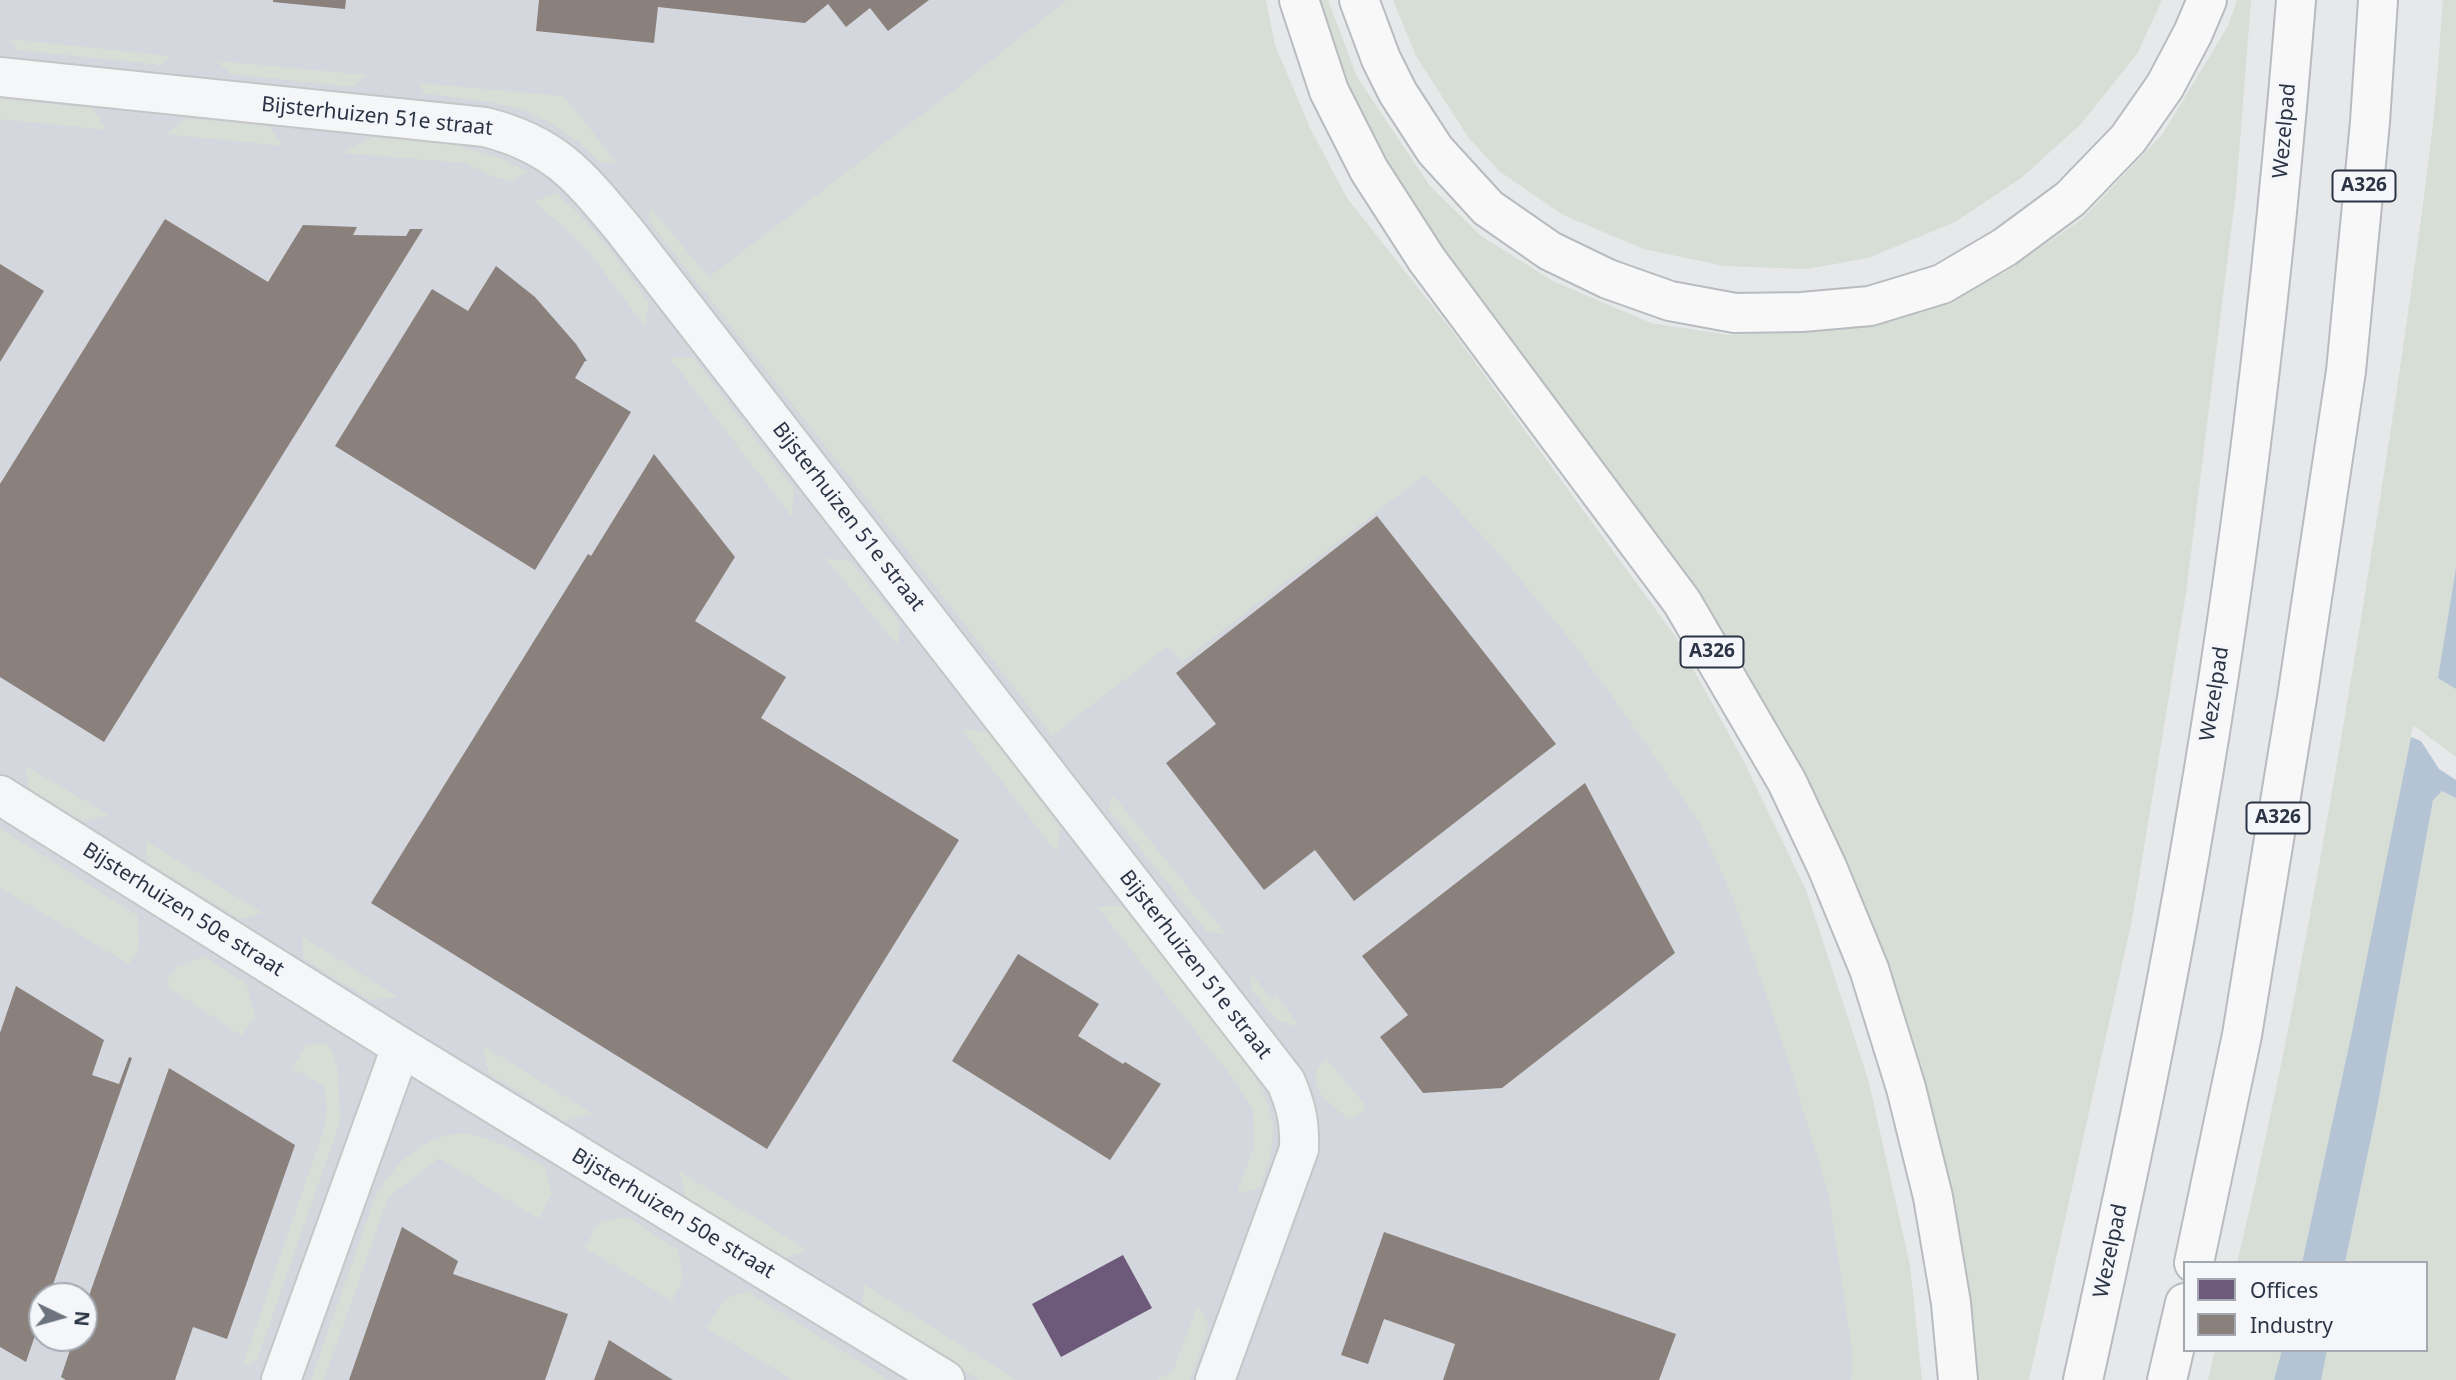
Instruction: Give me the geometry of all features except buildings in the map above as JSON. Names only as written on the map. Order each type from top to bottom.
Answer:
[{"type":"highway","name":"A326","points":[[1299,0],[1329,91],[1368,170],[1427,260],[1682,602],[1793,794],[1827,867],[1869,969],[1906,1088],[1933,1197],[1951,1303],[1958,1380]]},
{"type":"highway","points":[[1359,0],[1381,59],[1398,93],[1435,150],[1488,208],[1550,251],[1608,279],[1670,301],[1735,313],[1802,312],[1870,306],[1942,284],[2004,247],[2070,199],[2128,139],[2165,86],[2207,0]]},
{"type":"highway","name":"Wezelpad","points":[[2083,1380],[2166,981],[2195,824],[2224,637],[2258,396],[2281,185],[2295,0]]},
{"type":"highway","name":"A326","points":[[2194,1261],[2242,1035],[2297,698],[2346,371],[2370,122],[2378,0]]},
{"type":"highway","points":[[2167,1380],[2183,1312]]},
{"type":"street","name":"Bijsterhuizen 51e straat","points":[[0,77],[485,127],[511,133],[534,143],[557,157],[581,177],[1286,1082],[1300,1126],[1299,1149],[1216,1380]]},
{"type":"street","name":"Bijsterhuizen 50e straat","points":[[0,795],[401,1047],[945,1380]]},
{"type":"street","points":[[281,1380],[401,1047]]},
{"type":"shaded area","points":[[0,0],[1174,0],[1784,939],[1891,1380],[0,1380]]},
{"type":"shaded area","points":[[1067,0],[1266,0],[1275,45],[1310,128],[1347,198],[1453,332],[1675,636],[1742,758],[1806,890],[1868,1079],[1910,1265],[1922,1380],[1851,1380],[1852,1351],[1829,1196],[1788,1060],[1733,898],[1699,822],[1572,642],[1493,547],[1425,475],[1181,662],[1168,646],[1052,736],[648,220],[650,207],[709,277]]},
{"type":"shaded area","points":[[1315,0],[1328,0],[1357,77],[1430,186],[1481,236],[1553,281],[1651,323],[1729,335],[1824,331],[1901,317],[2004,273],[2082,219],[2162,135],[2228,26],[2237,0],[2251,0],[2236,192],[2186,593],[2132,920],[2029,1380],[1972,1380],[1822,833],[1344,109]]},
{"type":"shaded area","points":[[1393,0],[2162,0],[2137,54],[2081,124],[2021,178],[1955,222],[1868,258],[1807,269],[1724,266],[1644,249],[1563,215],[1499,171],[1468,137],[1416,56]]},
{"type":"shaded area","points":[[2443,0],[2456,0],[2456,757],[2413,725],[2363,988],[2302,1261],[2237,1261],[2273,1104],[2333,785],[2398,383],[2435,106]]},
{"type":"shaded area","points":[[10,39],[169,56],[163,65],[17,50]]},
{"type":"shaded area","points":[[217,61],[367,75],[353,87],[230,74]]},
{"type":"shaded area","points":[[420,83],[564,96],[617,163],[601,163],[580,143],[540,118],[499,104],[424,94]]},
{"type":"shaded area","points":[[0,99],[93,108],[107,130],[0,119]]},
{"type":"shaded area","points":[[186,118],[269,126],[283,146],[166,134]]},
{"type":"shaded area","points":[[372,137],[456,145],[500,158],[528,171],[511,182],[484,173],[466,163],[340,153]]},
{"type":"shaded area","points":[[556,193],[594,231],[649,303],[645,327],[587,250],[533,202]]},
{"type":"shaded area","points":[[669,357],[693,357],[794,489],[792,517]]},
{"type":"shaded area","points":[[825,558],[850,561],[900,623],[898,646]]},
{"type":"shaded area","points":[[961,729],[988,732],[1060,827],[1057,853]]},
{"type":"shaded area","points":[[26,766],[109,815],[83,821],[29,789]]},
{"type":"shaded area","points":[[2442,791],[2456,798],[2456,1380],[2320,1380],[2326,1352],[2428,1352],[2428,1261],[2345,1261],[2376,1114],[2433,799]]},
{"type":"shaded area","points":[[1113,795],[1226,934],[1207,932],[1108,809]]},
{"type":"shaded area","points":[[0,828],[138,916],[139,947],[129,964],[0,888]]},
{"type":"shaded area","points":[[146,841],[263,913],[239,919],[147,862]]},
{"type":"shaded area","points":[[1122,905],[1235,1048],[1262,1089],[1272,1119],[1273,1137],[1261,1187],[1236,1194],[1254,1147],[1253,1110],[1235,1081],[1097,907]]},
{"type":"shaded area","points":[[302,936],[398,997],[370,1000],[303,958]]},
{"type":"shaded area","points":[[204,956],[246,983],[255,1017],[242,1036],[165,985],[175,968]]},
{"type":"shaded area","points":[[1252,974],[1272,1000],[1277,996],[1297,1023],[1294,1026],[1277,1020],[1250,988]]},
{"type":"shaded area","points":[[327,1043],[334,1055],[338,1072],[340,1122],[257,1360],[242,1367],[324,1129],[327,1110],[324,1086],[292,1068],[306,1045]]},
{"type":"shaded area","points":[[482,1045],[593,1114],[564,1121],[489,1073]]},
{"type":"shaded area","points":[[1326,1058],[1366,1106],[1362,1113],[1349,1119],[1320,1092],[1316,1076],[1318,1067]]},
{"type":"shaded area","points":[[458,1133],[492,1140],[545,1167],[552,1193],[539,1219],[439,1158],[388,1198],[324,1380],[311,1380],[374,1200],[381,1187],[398,1165],[419,1148],[444,1136]]},
{"type":"shaded area","points":[[679,1171],[808,1250],[784,1258],[685,1196]]},
{"type":"shaded area","points":[[627,1217],[678,1250],[683,1279],[672,1301],[585,1248],[598,1222]]},
{"type":"shaded area","points":[[864,1284],[1017,1380],[979,1380],[862,1308]]},
{"type":"shaded area","points":[[747,1291],[889,1380],[793,1380],[706,1328],[725,1299]]},
{"type":"shaded area","points":[[1198,1304],[1209,1327],[1190,1380],[1156,1380],[1173,1371]]},
{"type":"shaded area","points":[[2215,1352],[2281,1352],[2274,1380],[2208,1380]]},
{"type":"water","points":[[2456,568],[2456,689],[2438,678]]},
{"type":"water","points":[[2411,737],[2421,741],[2439,769],[2456,780],[2456,798],[2442,791],[2433,800],[2376,1114],[2345,1261],[2302,1261]]},
{"type":"water","points":[[2281,1352],[2327,1352],[2321,1380],[2274,1380]]}]
